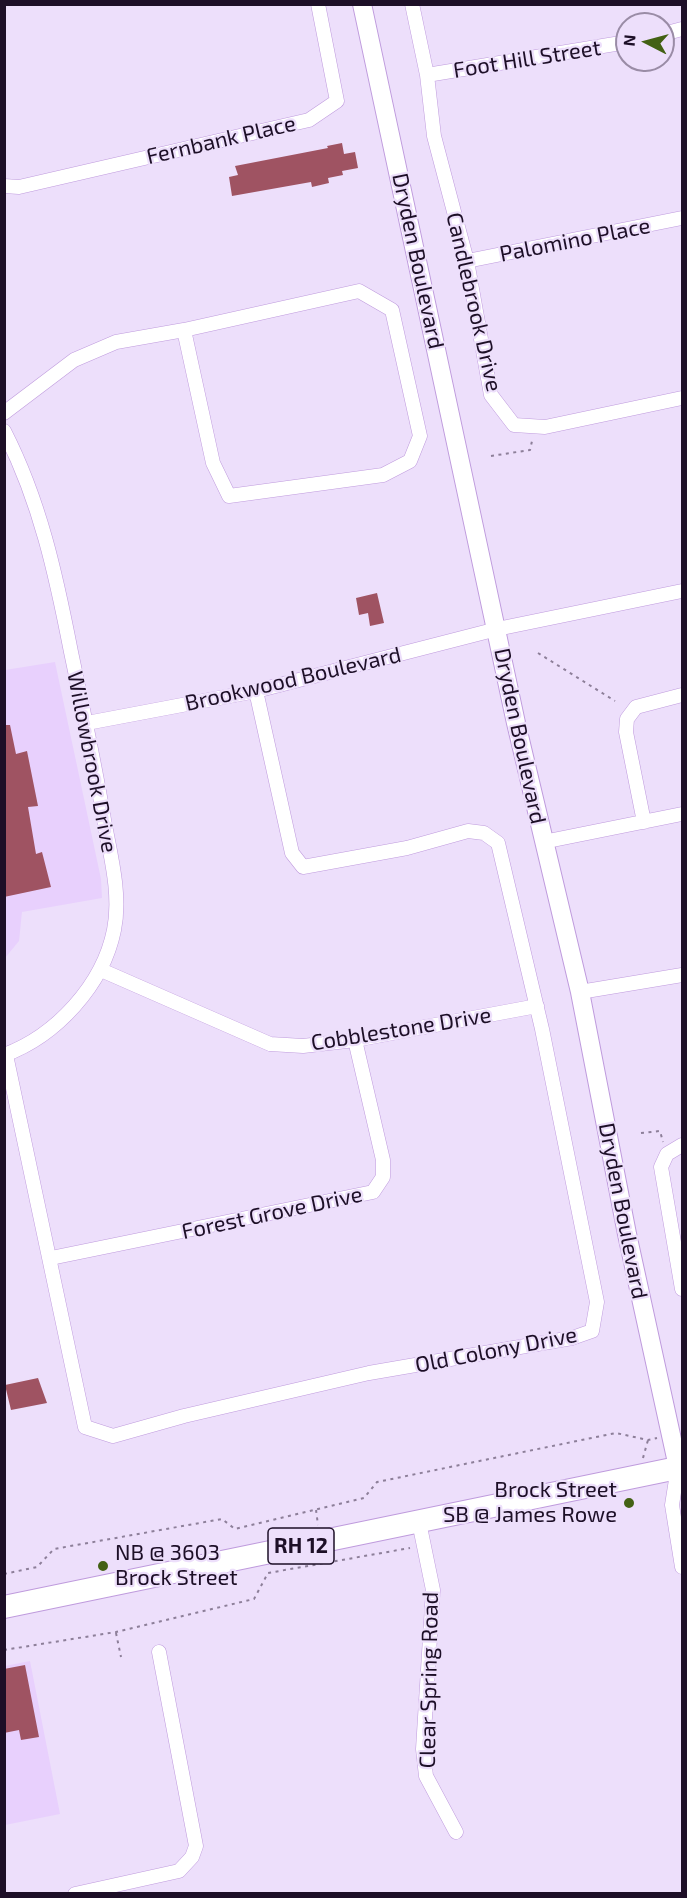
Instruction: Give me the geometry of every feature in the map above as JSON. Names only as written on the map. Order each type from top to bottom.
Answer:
[{"type":"main road","name":"RH 12","points":[[4,1607],[419,1522],[681,1474]]},
{"type":"street","name":"Fernbank Place","points":[[4,186],[19,187],[309,120],[337,101],[318,4]]},
{"type":"street","name":"Dryden Boulevard","points":[[362,4],[543,842],[580,992],[669,1435],[681,1474]]},
{"type":"street","name":"Candlebrook Drive","points":[[412,4],[427,75],[434,136],[467,261],[491,395],[514,425],[534,427],[545,427],[682,398]]},
{"type":"street","name":"Foot Hill Street","points":[[427,75],[615,44]]},
{"type":"street","name":"Palomino Place","points":[[467,261],[682,218]]},
{"type":"street","points":[[4,413],[74,360],[116,342],[184,330],[359,291],[392,310],[420,436],[410,461],[383,475],[229,496],[213,463],[184,330]]},
{"type":"street","name":"Willowbrook Drive","points":[[4,431],[23,467],[50,550],[87,723],[116,889],[114,930],[101,970],[78,1002],[42,1037],[5,1055]]},
{"type":"street","name":"Brookwood Boulevard","points":[[87,723],[255,691],[497,629],[682,591]]},
{"type":"street","name":"Old Colony Drive","points":[[5,1055],[51,1258],[85,1427],[113,1436],[184,1416],[369,1373],[572,1338],[592,1330],[597,1302],[537,1006],[498,843],[484,833],[468,831],[408,848],[303,867],[292,853],[255,691]]},
{"type":"street","points":[[644,822],[626,732],[627,719],[636,707],[682,695]]},
{"type":"street","points":[[543,842],[682,814]]},
{"type":"street","name":"Cobblestone Drive","points":[[101,970],[270,1044],[303,1046],[355,1040],[537,1006]]},
{"type":"street","points":[[580,992],[682,975]]},
{"type":"street","name":"Forest Grove Drive","points":[[51,1258],[373,1192],[383,1177],[383,1160],[355,1040]]},
{"type":"street","points":[[682,1145],[667,1154],[661,1167],[663,1191],[682,1289]]},
{"type":"street","points":[[681,1474],[672,1504],[682,1567]]},
{"type":"street","name":"Clear Spring Road","points":[[419,1522],[433,1590],[423,1749],[426,1776],[456,1832]]},
{"type":"street","points":[[77,1893],[179,1871],[187,1864],[196,1846],[159,1652]]},
{"type":"path","points":[[491,456],[530,450],[534,427]]},
{"type":"path","points":[[538,653],[615,701]]},
{"type":"path","points":[[641,1133],[660,1131],[667,1154]]},
{"type":"path","points":[[4,1574],[37,1567],[54,1549],[222,1519],[235,1529],[364,1498],[377,1482],[616,1433],[648,1440],[669,1435]]},
{"type":"path","points":[[4,1650],[116,1632],[254,1599],[267,1573],[423,1546]]},
{"type":"path","points":[[116,1632],[121,1657]]},
{"type":"shaded area","points":[[55,662],[101,879],[102,898],[22,912],[19,941],[5,958],[5,670]]},
{"type":"shaded area","points":[[30,1661],[60,1814],[5,1825],[5,1666]]},
{"type":"building","points":[[342,143],[344,154],[355,152],[358,168],[342,171],[343,175],[328,178],[329,183],[312,187],[311,182],[232,196],[229,177],[238,175],[235,166],[328,148],[327,146]]},
{"type":"building","points":[[377,593],[384,623],[370,626],[368,613],[359,615],[356,598]]},
{"type":"building","points":[[4,725],[10,725],[16,754],[27,751],[38,806],[28,807],[36,854],[42,852],[51,887],[4,897]]},
{"type":"building","points":[[38,1378],[47,1403],[11,1410],[5,1385]]},
{"type":"building","points":[[25,1665],[39,1737],[21,1740],[19,1730],[4,1733],[4,1669]]},
{"type":"place","name":"Brock Street SB @ James Rowe","points":[[629,1503]]},
{"type":"place","name":"NB @ 3603 Brock Street","points":[[103,1566]]}]
